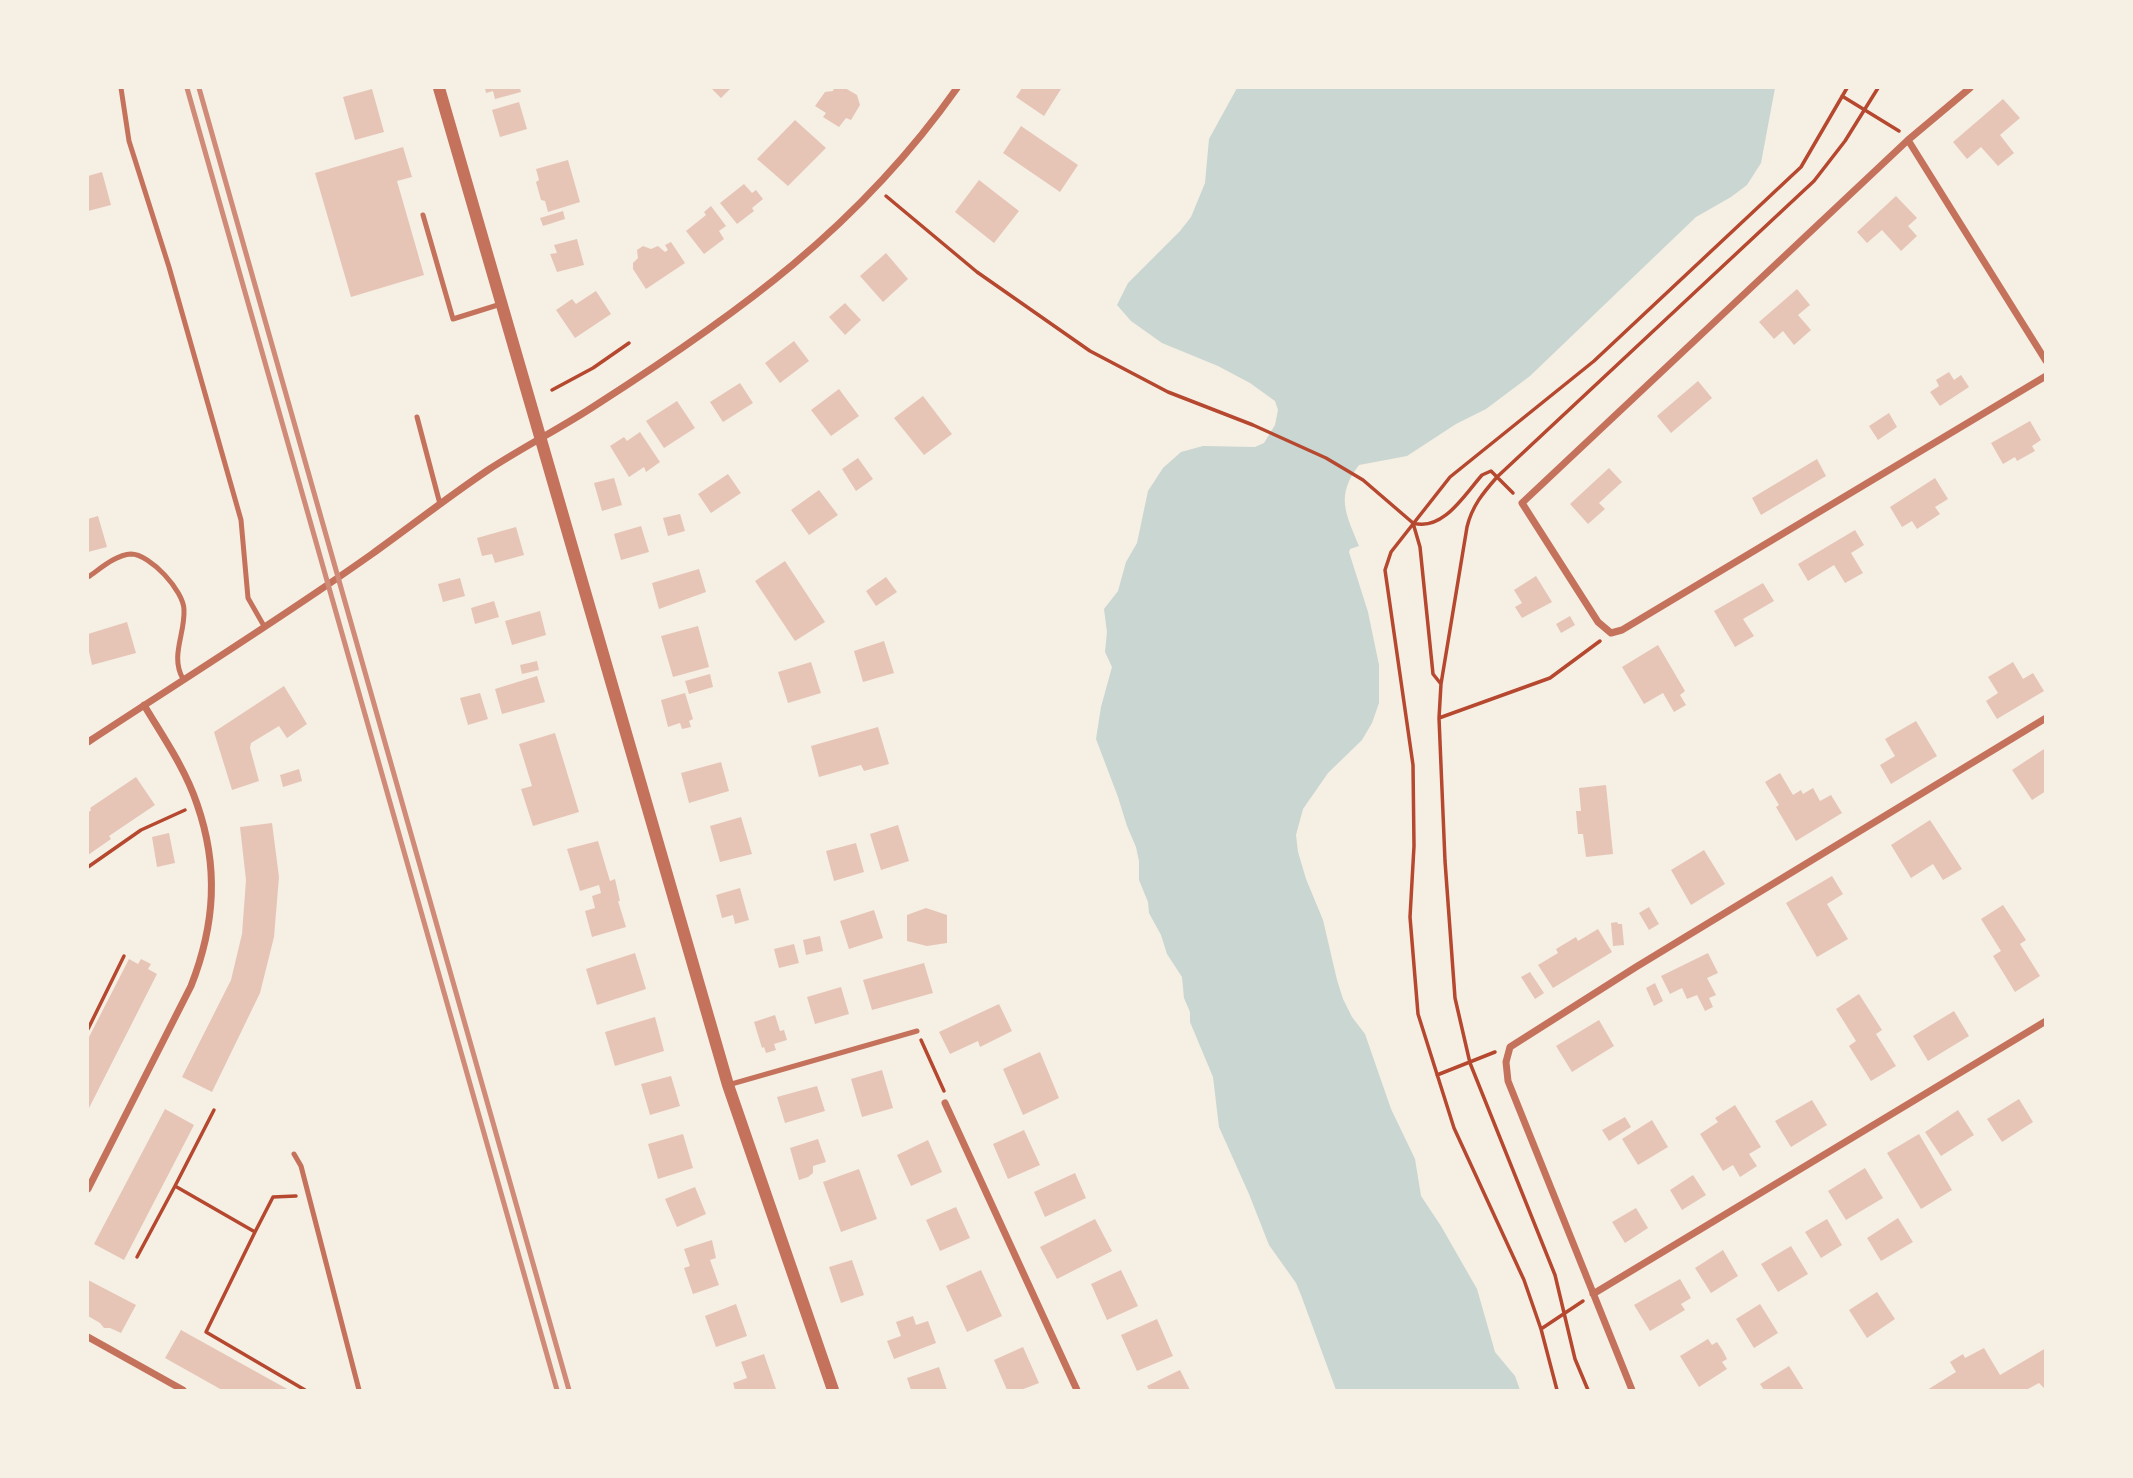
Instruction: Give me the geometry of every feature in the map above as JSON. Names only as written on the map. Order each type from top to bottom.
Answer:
[{"type":"street","points":[[439,88],[728,1085],[833,1391]]},
{"type":"street","points":[[88,743],[373,553],[490,469],[595,406],[729,317],[821,241],[877,188],[921,137],[957,88]]},
{"type":"street","points":[[1969,88],[1908,140],[1522,503],[1598,622],[1611,633],[1622,630],[2046,376]]},
{"type":"street","points":[[1908,140],[2046,361]]},
{"type":"street","points":[[88,1189],[191,986],[203,954],[212,911],[209,855],[197,804],[179,762],[144,705]]},
{"type":"street","points":[[1632,1391],[1508,1081],[1506,1062],[1510,1047],[1636,967],[2046,718]]},
{"type":"street","points":[[1593,1294],[2046,1021]]},
{"type":"street","points":[[945,1103],[1077,1391]]},
{"type":"street","points":[[88,1337],[183,1391]]},
{"type":"lane","points":[[121,88],[129,141],[169,267],[241,520],[248,598],[264,626]]},
{"type":"lane","points":[[423,215],[453,319],[501,304]]},
{"type":"lane","points":[[417,416],[440,504]]},
{"type":"lane","points":[[88,577],[122,555],[134,554],[144,558],[178,590],[184,608],[177,660],[178,671],[183,679]]},
{"type":"lane","points":[[728,1085],[917,1031]]},
{"type":"lane","points":[[294,1154],[301,1166],[309,1195],[359,1391]]},
{"type":"path","points":[[1557,1391],[1541,1329],[1524,1280],[1454,1128],[1418,1014],[1410,917],[1415,846],[1413,765],[1385,570],[1391,552],[1450,477],[1594,361],[1801,167],[1847,88]]},
{"type":"path","points":[[1588,1391],[1575,1359],[1555,1275],[1470,1063],[1455,998],[1445,861],[1439,718],[1441,684],[1471,513],[1479,498],[1497,477],[1814,181],[1866,110],[1878,88]]},
{"type":"path","points":[[1842,96],[1901,132],[1908,140]]},
{"type":"path","points":[[877,188],[977,272],[1090,351],[1168,391],[1325,458],[1363,481],[1413,523],[1420,547],[1433,674],[1441,684]]},
{"type":"path","points":[[552,390],[593,369],[629,343]]},
{"type":"path","points":[[1413,523],[1432,525],[1446,515],[1482,475],[1491,471],[1522,503]]},
{"type":"path","points":[[1439,718],[1550,678],[1611,633]]},
{"type":"path","points":[[88,867],[141,830],[197,804]]},
{"type":"path","points":[[88,1029],[124,956]]},
{"type":"path","points":[[917,1031],[946,1095],[945,1103]]},
{"type":"path","points":[[1437,1075],[1510,1047]]},
{"type":"path","points":[[137,1257],[214,1110]]},
{"type":"path","points":[[175,1186],[255,1232]]},
{"type":"path","points":[[305,1391],[206,1332],[273,1197],[309,1195]]},
{"type":"path","points":[[1541,1329],[1593,1294]]},
{"type":"shaded area","points":[[1237,88],[1775,88],[1761,163],[1747,185],[1696,217],[1530,376],[1486,409],[1456,424],[1407,456],[1359,465],[1347,486],[1345,496],[1347,514],[1359,546],[1349,552],[1368,612],[1379,665],[1379,703],[1362,740],[1328,773],[1303,809],[1296,835],[1298,852],[1323,920],[1343,999],[1365,1034],[1391,1109],[1415,1159],[1421,1196],[1477,1289],[1495,1352],[1515,1376],[1520,1390],[1336,1390],[1296,1283],[1269,1245],[1219,1127],[1213,1077],[1190,1022],[1182,977],[1167,954],[1161,935],[1149,913],[1148,902],[1139,880],[1136,847],[1096,739],[1112,667],[1105,652],[1107,632],[1104,609],[1118,591],[1126,562],[1137,543],[1148,491],[1163,468],[1181,452],[1203,446],[1255,447],[1264,443],[1275,425],[1278,410],[1275,401],[1250,383],[1218,366],[1162,343],[1131,321],[1117,305],[1128,283],[1191,217],[1205,183],[1209,139]]},
{"type":"building","points":[[485,88],[520,88],[521,92],[495,99],[493,91],[486,93]]},
{"type":"building","points":[[711,88],[731,88],[721,98]]},
{"type":"building","points":[[834,88],[845,88],[857,95],[860,105],[851,120],[846,118],[839,127],[823,117],[826,113],[815,106],[825,92],[833,91]]},
{"type":"building","points":[[1022,88],[1061,89],[1044,116],[1016,97]]},
{"type":"building","points":[[372,89],[384,132],[355,140],[343,97]]},
{"type":"building","points":[[2003,99],[2020,118],[2000,135],[2014,153],[1998,166],[1981,147],[1967,159],[1953,142]]},
{"type":"building","points":[[519,102],[527,129],[500,137],[492,110]]},
{"type":"building","points":[[795,120],[826,148],[788,186],[757,159]]},
{"type":"building","points":[[1021,126],[1078,165],[1060,192],[1003,153]]},
{"type":"building","points":[[403,147],[412,177],[397,181],[424,275],[351,297],[315,173]]},
{"type":"building","points":[[568,160],[580,202],[548,212],[545,201],[541,200],[536,169]]},
{"type":"building","points":[[102,172],[111,205],[88,211],[88,176]]},
{"type":"building","points":[[979,180],[1019,211],[994,243],[955,212]]},
{"type":"building","points":[[744,184],[752,193],[756,190],[763,199],[752,208],[754,211],[737,224],[720,203]]},
{"type":"building","points":[[1896,196],[1917,218],[1908,226],[1917,236],[1901,251],[1882,230],[1867,243],[1857,232]]},
{"type":"building","points":[[711,206],[726,226],[719,231],[724,239],[704,254],[686,231],[706,215],[704,212]]},
{"type":"building","points":[[563,211],[565,219],[543,226],[540,218]]},
{"type":"building","points":[[577,239],[584,265],[557,272],[550,254],[557,253],[554,245]]},
{"type":"building","points":[[671,242],[685,263],[646,289],[633,269],[633,263],[638,258],[637,250],[643,246],[651,249],[658,246],[665,252],[668,250],[665,245]]},
{"type":"building","points":[[886,253],[908,279],[883,302],[860,276]]},
{"type":"building","points":[[1797,289],[1810,305],[1798,315],[1811,330],[1794,345],[1783,331],[1774,339],[1759,322]]},
{"type":"building","points":[[596,291],[611,314],[575,338],[556,310],[572,299],[576,304]]},
{"type":"building","points":[[845,303],[861,320],[845,335],[829,317]]},
{"type":"building","points":[[794,341],[809,361],[780,383],[765,363]]},
{"type":"building","points":[[1949,372],[1954,380],[1961,375],[1969,387],[1940,406],[1930,392],[1939,386],[1936,380]]},
{"type":"building","points":[[1698,381],[1712,398],[1671,433],[1657,416]]},
{"type":"building","points":[[740,383],[753,403],[723,422],[710,402]]},
{"type":"building","points":[[839,389],[859,416],[831,436],[811,410]]},
{"type":"building","points":[[923,396],[952,434],[924,455],[894,418]]},
{"type":"building","points":[[677,401],[695,428],[664,448],[646,421]]},
{"type":"building","points":[[1889,413],[1897,427],[1878,440],[1869,426]]},
{"type":"building","points":[[2030,421],[2041,440],[2032,446],[2035,451],[2017,461],[2015,457],[2003,464],[1991,443]]},
{"type":"building","points":[[640,432],[660,462],[646,472],[644,467],[629,477],[610,446],[624,437],[627,441]]},
{"type":"building","points":[[858,458],[873,479],[856,491],[842,469]]},
{"type":"building","points":[[1817,459],[1826,476],[1761,515],[1752,498]]},
{"type":"building","points":[[1609,468],[1622,482],[1599,503],[1605,509],[1588,524],[1570,504]]},
{"type":"building","points":[[728,474],[741,493],[711,513],[698,494]]},
{"type":"building","points":[[614,478],[622,505],[602,511],[594,483]]},
{"type":"building","points":[[1935,478],[1948,499],[1935,507],[1940,514],[1917,529],[1912,521],[1902,527],[1890,507]]},
{"type":"building","points":[[819,490],[838,515],[809,535],[791,510]]},
{"type":"building","points":[[680,514],[685,531],[668,536],[663,518]]},
{"type":"building","points":[[98,516],[107,547],[88,552],[88,519]]},
{"type":"building","points":[[641,526],[649,552],[621,560],[614,534]]},
{"type":"building","points":[[516,527],[524,555],[495,563],[492,554],[482,556],[477,538]]},
{"type":"building","points":[[1855,530],[1864,545],[1851,553],[1863,573],[1845,583],[1834,565],[1808,581],[1798,564]]},
{"type":"building","points":[[785,561],[825,622],[795,641],[755,581]]},
{"type":"building","points":[[699,569],[706,592],[659,609],[652,583]]},
{"type":"building","points":[[1536,576],[1552,602],[1522,618],[1515,607],[1522,603],[1514,590]]},
{"type":"building","points":[[886,577],[897,592],[876,606],[866,591]]},
{"type":"building","points":[[460,578],[465,596],[443,602],[438,584]]},
{"type":"building","points":[[1763,583],[1774,601],[1743,619],[1754,636],[1735,647],[1714,611]]},
{"type":"building","points":[[494,601],[499,617],[475,624],[471,608]]},
{"type":"building","points":[[540,611],[546,635],[512,645],[505,621]]},
{"type":"building","points":[[1570,616],[1575,625],[1561,633],[1556,624]]},
{"type":"building","points":[[127,622],[136,653],[92,665],[88,634]]},
{"type":"building","points":[[698,626],[709,667],[673,677],[661,636]]},
{"type":"building","points":[[884,641],[894,673],[863,682],[854,651]]},
{"type":"building","points":[[1658,645],[1685,691],[1680,695],[1686,705],[1674,712],[1663,693],[1644,704],[1622,667]]},
{"type":"building","points":[[537,661],[539,670],[522,674],[520,665]]},
{"type":"building","points":[[811,662],[821,693],[788,703],[778,672]]},
{"type":"building","points":[[2013,662],[2023,679],[2033,673],[2044,691],[1997,719],[1986,701],[1998,693],[1988,677]]},
{"type":"building","points":[[710,674],[713,687],[689,694],[685,681]]},
{"type":"building","points":[[537,676],[545,702],[502,714],[495,689]]},
{"type":"building","points":[[284,686],[307,724],[287,738],[279,726],[251,743],[259,781],[232,790],[214,732]]},
{"type":"building","points":[[480,693],[488,719],[468,725],[460,698]]},
{"type":"building","points":[[685,693],[693,719],[689,721],[691,727],[682,729],[680,723],[668,727],[661,700]]},
{"type":"building","points":[[1916,721],[1937,756],[1891,784],[1880,765],[1895,756],[1885,739]]},
{"type":"building","points":[[878,727],[889,764],[864,771],[861,765],[819,777],[811,746]]},
{"type":"building","points":[[555,733],[579,812],[533,826],[521,789],[532,786],[519,744]]},
{"type":"building","points":[[2044,749],[2046,791],[2032,800],[2012,770]]},
{"type":"building","points":[[721,762],[729,791],[689,803],[681,773]]},
{"type":"building","points":[[299,769],[302,781],[283,787],[280,775]]},
{"type":"building","points":[[1780,773],[1793,795],[1801,790],[1803,794],[1813,788],[1820,801],[1831,795],[1842,813],[1796,841],[1765,782]]},
{"type":"building","points":[[136,777],[155,805],[109,836],[111,839],[88,855],[90,808]]},
{"type":"building","points":[[1606,785],[1613,854],[1586,857],[1583,834],[1578,834],[1576,811],[1581,811],[1579,788]]},
{"type":"building","points":[[741,817],[752,854],[720,862],[710,826]]},
{"type":"building","points":[[1930,820],[1962,869],[1943,880],[1933,864],[1911,878],[1891,845]]},
{"type":"building","points":[[272,823],[279,877],[274,937],[260,993],[212,1092],[182,1077],[231,980],[242,934],[246,880],[240,827]]},
{"type":"building","points":[[898,825],[909,861],[881,870],[870,834]]},
{"type":"building","points":[[169,833],[175,863],[157,867],[152,837]]},
{"type":"building","points":[[598,841],[610,881],[615,879],[626,927],[592,937],[585,911],[595,908],[592,896],[601,893],[599,885],[580,891],[567,849]]},
{"type":"building","points":[[856,843],[864,872],[834,881],[826,851]]},
{"type":"building","points":[[1704,850],[1725,884],[1691,905],[1671,870]]},
{"type":"building","points":[[1832,876],[1843,894],[1827,904],[1848,939],[1817,957],[1786,903]]},
{"type":"building","points":[[740,888],[749,920],[735,924],[733,915],[722,918],[716,895]]},
{"type":"building","points":[[2003,905],[2026,940],[2020,944],[2040,976],[2015,992],[1993,956],[2001,951],[1981,919]]},
{"type":"building","points":[[1649,907],[1659,924],[1649,930],[1639,913]]},
{"type":"building","points":[[926,908],[947,915],[947,943],[927,946],[907,941],[907,915]]},
{"type":"building","points":[[874,910],[883,938],[849,949],[840,921]]},
{"type":"building","points":[[1611,923],[1622,924],[1624,945],[1613,946]]},
{"type":"building","points":[[1598,929],[1612,952],[1553,988],[1538,965],[1558,953],[1556,949],[1576,937],[1578,941]]},
{"type":"building","points":[[820,936],[823,951],[806,955],[803,940]]},
{"type":"building","points":[[794,944],[799,963],[779,968],[774,949]]},
{"type":"building","points":[[635,953],[646,989],[597,1005],[586,969]]},
{"type":"building","points":[[1708,953],[1718,973],[1707,978],[1716,995],[1709,998],[1713,1007],[1705,1011],[1697,995],[1687,999],[1682,988],[1670,994],[1661,976]]},
{"type":"building","points":[[129,959],[138,964],[141,959],[151,964],[148,969],[157,974],[88,1110],[88,1039]]},
{"type":"building","points":[[924,963],[933,993],[872,1010],[863,980]]},
{"type":"building","points":[[1530,972],[1544,993],[1535,999],[1521,977]]},
{"type":"building","points":[[1655,983],[1663,1001],[1654,1006],[1646,988]]},
{"type":"building","points":[[841,987],[849,1014],[815,1024],[807,997]]},
{"type":"building","points":[[1859,994],[1882,1030],[1876,1034],[1896,1066],[1871,1081],[1849,1046],[1856,1041],[1836,1009]]},
{"type":"building","points":[[999,1004],[1012,1031],[980,1047],[978,1041],[950,1054],[939,1032]]},
{"type":"building","points":[[1954,1011],[1969,1036],[1928,1061],[1913,1036]]},
{"type":"building","points":[[775,1015],[780,1031],[784,1030],[787,1040],[774,1044],[776,1050],[766,1053],[754,1022]]},
{"type":"building","points":[[655,1017],[664,1051],[615,1066],[605,1032]]},
{"type":"building","points":[[1599,1020],[1614,1046],[1572,1072],[1556,1046]]},
{"type":"building","points":[[1040,1052],[1059,1098],[1023,1115],[1003,1069]]},
{"type":"building","points":[[882,1070],[893,1108],[862,1117],[851,1079]]},
{"type":"building","points":[[671,1076],[680,1106],[650,1115],[641,1084]]},
{"type":"building","points":[[817,1086],[825,1111],[785,1123],[777,1097]]},
{"type":"building","points":[[2019,1099],[2033,1122],[2002,1142],[1987,1119]]},
{"type":"building","points":[[1812,1100],[1827,1125],[1791,1147],[1775,1121]]},
{"type":"building","points":[[1735,1105],[1761,1147],[1749,1154],[1757,1166],[1740,1177],[1733,1165],[1723,1171],[1700,1134],[1718,1122],[1715,1118]]},
{"type":"building","points":[[165,1109],[194,1125],[124,1260],[94,1244]]},
{"type":"building","points":[[1958,1110],[1974,1135],[1941,1156],[1925,1132]]},
{"type":"building","points":[[1625,1117],[1631,1127],[1609,1141],[1602,1130]]},
{"type":"building","points":[[1652,1120],[1668,1147],[1638,1165],[1622,1139]]},
{"type":"building","points":[[1024,1130],[1040,1165],[1008,1179],[993,1144]]},
{"type":"building","points":[[683,1134],[693,1168],[658,1179],[648,1144]]},
{"type":"building","points":[[1919,1134],[1952,1190],[1921,1209],[1887,1153]]},
{"type":"building","points":[[818,1139],[826,1162],[813,1166],[813,1173],[799,1180],[790,1148]]},
{"type":"building","points":[[928,1140],[942,1172],[911,1186],[897,1155]]},
{"type":"building","points":[[1865,1168],[1883,1198],[1846,1220],[1828,1191]]},
{"type":"building","points":[[859,1169],[877,1219],[841,1232],[823,1182]]},
{"type":"building","points":[[1075,1173],[1086,1198],[1045,1217],[1034,1192]]},
{"type":"building","points":[[1693,1175],[1706,1195],[1682,1210],[1670,1190]]},
{"type":"building","points":[[695,1187],[706,1214],[677,1227],[665,1199]]},
{"type":"building","points":[[956,1207],[970,1238],[940,1251],[926,1220]]},
{"type":"building","points":[[1636,1208],[1648,1228],[1625,1243],[1612,1222]]},
{"type":"building","points":[[1898,1218],[1913,1242],[1881,1261],[1867,1238]]},
{"type":"building","points":[[1095,1219],[1112,1251],[1057,1279],[1040,1247]]},
{"type":"building","points":[[1827,1219],[1842,1245],[1821,1258],[1805,1232]]},
{"type":"building","points":[[712,1240],[716,1258],[710,1260],[719,1285],[693,1294],[684,1268],[690,1266],[684,1249]]},
{"type":"building","points":[[1791,1246],[1808,1274],[1778,1292],[1761,1264]]},
{"type":"building","points":[[1723,1250],[1738,1276],[1711,1293],[1695,1268]]},
{"type":"building","points":[[852,1260],[864,1295],[841,1303],[829,1267]]},
{"type":"building","points":[[981,1270],[1002,1316],[967,1332],[946,1286]]},
{"type":"building","points":[[1121,1270],[1138,1306],[1107,1320],[1091,1284]]},
{"type":"building","points":[[1680,1279],[1691,1298],[1681,1304],[1685,1310],[1650,1331],[1634,1305]]},
{"type":"building","points":[[88,1280],[136,1305],[121,1333],[104,1328],[88,1316]]},
{"type":"building","points":[[1877,1292],[1895,1319],[1867,1338],[1849,1310]]},
{"type":"building","points":[[736,1304],[747,1336],[716,1347],[705,1316]]},
{"type":"building","points":[[1760,1304],[1778,1333],[1754,1348],[1736,1319]]},
{"type":"building","points":[[913,1316],[916,1325],[928,1321],[936,1343],[894,1359],[887,1341],[901,1336],[896,1322]]},
{"type":"building","points":[[1157,1319],[1173,1356],[1137,1371],[1121,1335]]},
{"type":"building","points":[[181,1330],[289,1390],[222,1390],[165,1358]]},
{"type":"building","points":[[1708,1339],[1712,1345],[1717,1342],[1723,1351],[1727,1359],[1722,1362],[1727,1369],[1699,1387],[1680,1356]]},
{"type":"building","points":[[1023,1347],[1039,1383],[1021,1390],[1007,1390],[994,1360]]},
{"type":"building","points":[[1984,1348],[2000,1375],[2046,1348],[2046,1390],[2039,1383],[2026,1390],[1927,1390],[1956,1372],[1950,1362],[1963,1354],[1965,1358]]},
{"type":"building","points":[[764,1354],[776,1389],[735,1390],[733,1383],[747,1378],[741,1362]]},
{"type":"building","points":[[1789,1366],[1804,1390],[1764,1390],[1760,1384]]},
{"type":"building","points":[[939,1367],[947,1390],[911,1390],[907,1378]]},
{"type":"building","points":[[1180,1370],[1190,1390],[1149,1390],[1147,1386]]},
{"type":"railway","points":[[187,88],[557,1390]]},
{"type":"railway","points":[[199,88],[569,1390]]}]
